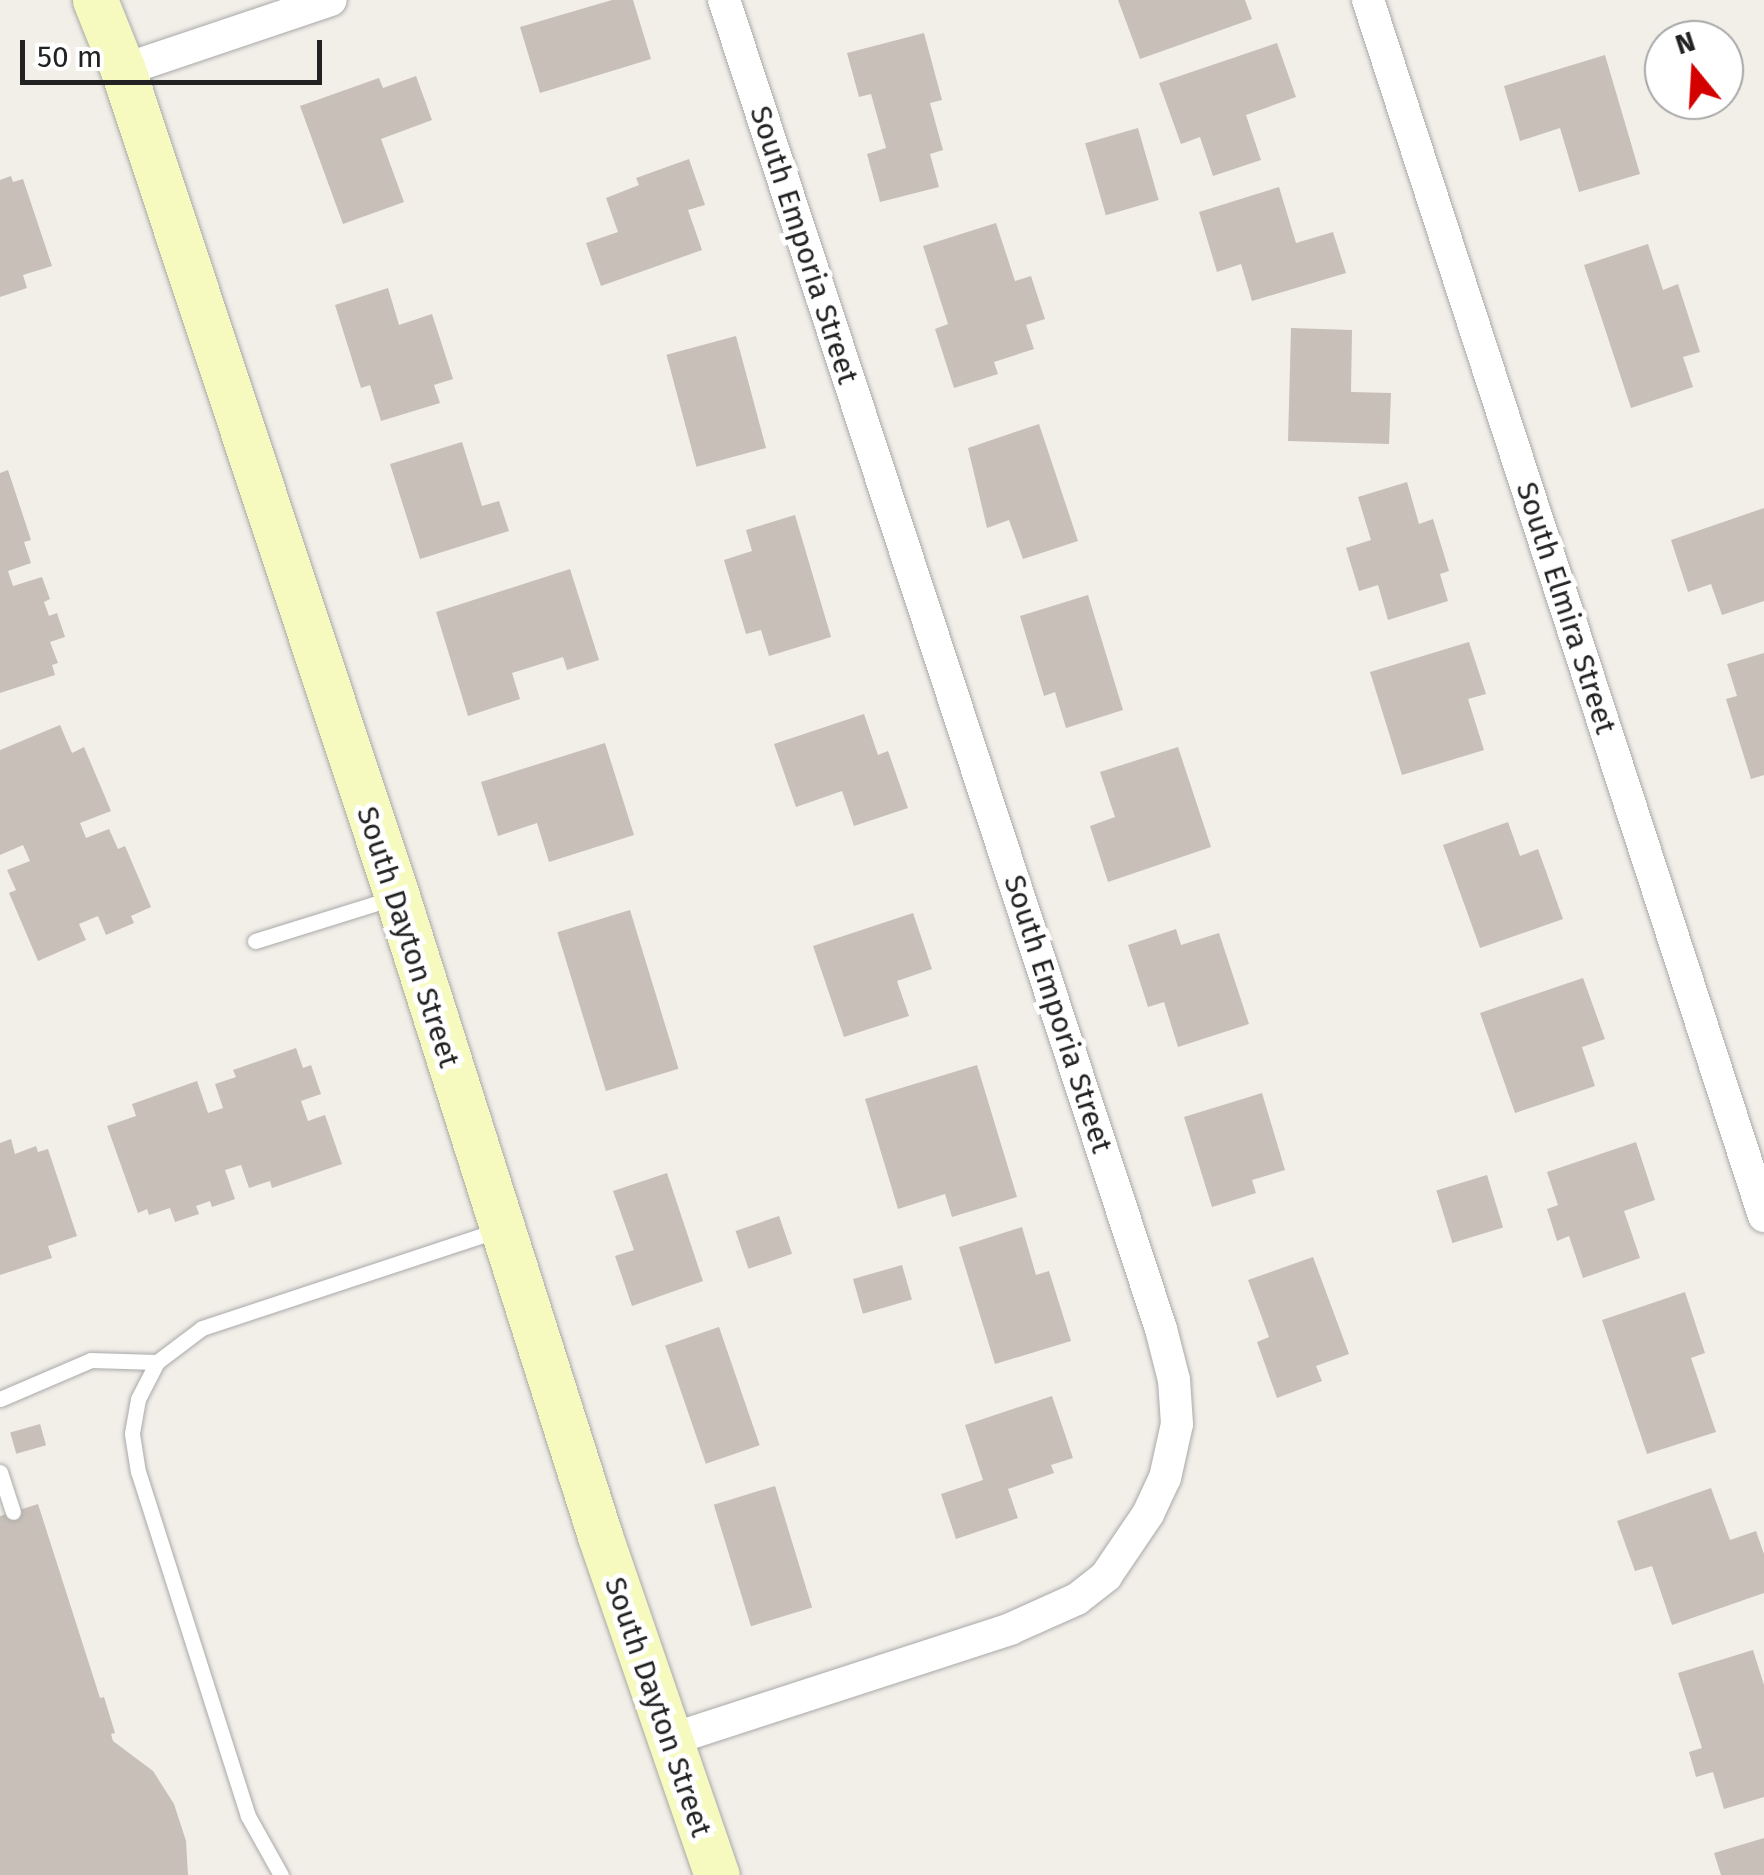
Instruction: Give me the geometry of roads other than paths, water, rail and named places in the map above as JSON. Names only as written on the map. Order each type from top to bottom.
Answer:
[{"type":"street","name":"South Dayton Street","points":[[94,0],[123,70],[397,896],[499,1230],[668,1740],[717,1875]]},
{"type":"street","points":[[123,70],[331,0]]},
{"type":"street","name":"South Emporia Street","points":[[668,1740],[1010,1629],[1077,1600],[1106,1576],[1148,1514],[1170,1460],[1176,1424],[1174,1380],[1161,1329],[724,0]]},
{"type":"street","name":"South Elmira Street","points":[[1368,0],[1764,1216]]},
{"type":"lane","points":[[254,941],[397,896]]},
{"type":"lane","points":[[281,1875],[248,1816],[138,1472],[132,1426],[141,1390],[157,1362],[202,1328],[499,1230]]},
{"type":"lane","points":[[0,1399],[91,1360],[157,1362]]},
{"type":"lane","points":[[0,1472],[13,1512]]}]
